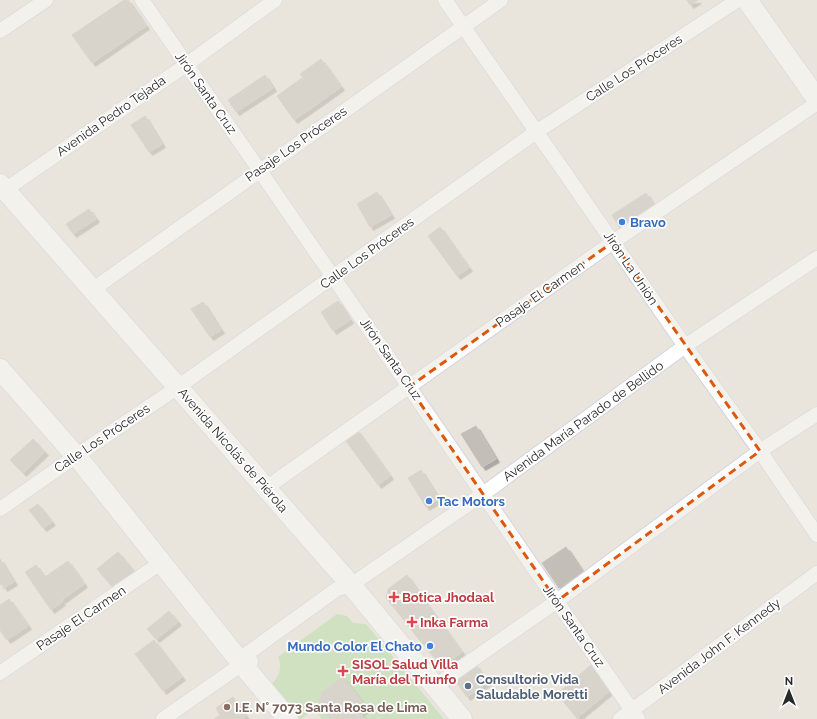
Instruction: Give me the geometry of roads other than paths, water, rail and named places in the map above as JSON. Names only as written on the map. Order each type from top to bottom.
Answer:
[{"type":"main road","points":[[747,0],[817,99]]},
{"type":"main road","name":"Avenida Nicolás de Piérola","points":[[2,187],[351,585],[462,719]]},
{"type":"main road","points":[[0,369],[76,456],[242,664],[288,719]]},
{"type":"street","points":[[0,31],[46,0]]},
{"type":"street","name":"Jirón Santa Cruz","points":[[142,0],[636,715]]},
{"type":"street","name":"Avenida Pedro Tejada","points":[[2,187],[186,65],[275,0]]},
{"type":"street","name":"Jirón La Unión","points":[[445,0],[817,535]]},
{"type":"street","name":"Pasaje Los Próceres","points":[[92,290],[501,0]]},
{"type":"street","name":"Calle Los Próceres","points":[[0,509],[178,387],[536,132],[738,0]]},
{"type":"street","name":"Pasaje El Carmen","points":[[266,488],[613,242],[817,104]]},
{"type":"street","name":"Avenida María Parado de Bellido","points":[[163,719],[242,664],[252,660],[343,596],[351,585],[483,494],[685,346],[817,258]]},
{"type":"street","points":[[435,686],[557,602],[760,451],[817,414]]},
{"type":"street","name":"Pasaje El Carmen","points":[[0,673],[162,562]]},
{"type":"street","name":"Avenida John F. Kennedy","points":[[620,719],[636,715],[817,573]]},
{"type":"place","name":"Bravo","points":[[622,222]]},
{"type":"place","name":"Tac Motors","points":[[429,501]]},
{"type":"place","name":"Botica Jhodaal","points":[[394,597]]},
{"type":"place","name":"Inka Farma","points":[[412,622]]},
{"type":"place","name":"Mundo Color El Chato","points":[[430,646]]},
{"type":"place","name":"SISOL Salud Villa María del Triunfo","points":[[343,671]]},
{"type":"place","name":"Consultorio Vida Saludable Moretti","points":[[468,686]]},
{"type":"place","name":"I.E. N° 7073 Santa Rosa de Lima","points":[[227,707]]}]
